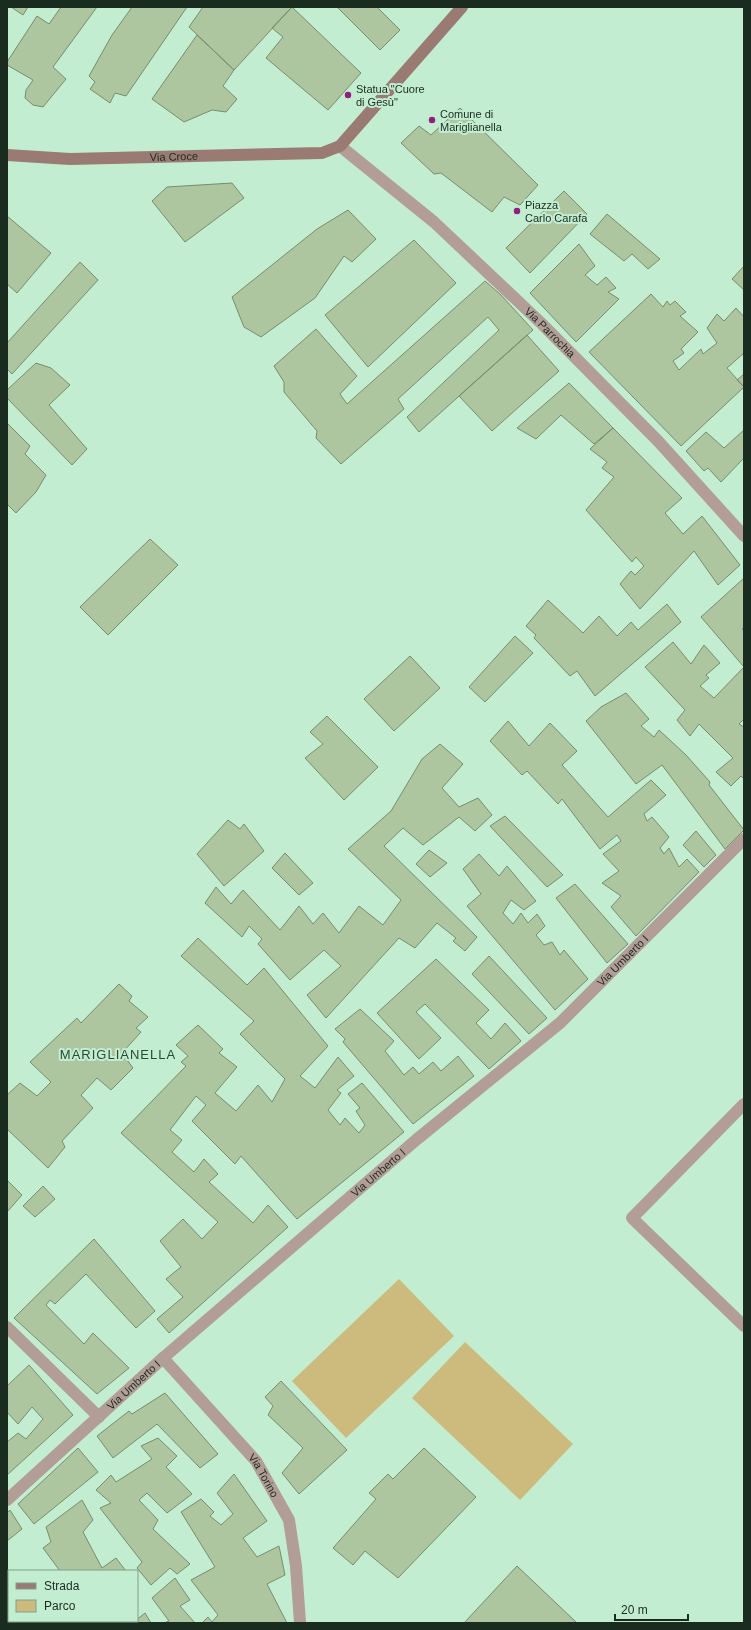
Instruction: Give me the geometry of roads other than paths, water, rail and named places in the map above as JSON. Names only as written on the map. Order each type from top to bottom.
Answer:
[{"type":"street","points":[[340,146],[462,7]]},
{"type":"street","name":"Via Croce","points":[[7,155],[70,159],[301,154],[322,153],[340,146]]},
{"type":"street","name":"Via Parrochia","points":[[340,146],[434,222],[541,323],[658,441],[744,536]]},
{"type":"street","name":"Via Umberto I","points":[[7,1500],[163,1358],[416,1140],[560,1023],[744,839]]},
{"type":"street","points":[[744,1104],[632,1218],[744,1326]]},
{"type":"street","points":[[7,1327],[99,1417]]},
{"type":"street","name":"Via Torino","points":[[163,1358],[256,1461],[289,1520],[296,1566],[300,1623]]},
{"type":"place","name":"Statua \"Cuore di Gesù\"","points":[[348,95]]},
{"type":"place","name":"Comune di Mariglianella","points":[[432,120]]},
{"type":"place","name":"Piazza Carlo Carafa","points":[[517,211]]},
{"type":"district","name":"MARIGLIANELLA","points":[[118,1054]]}]
